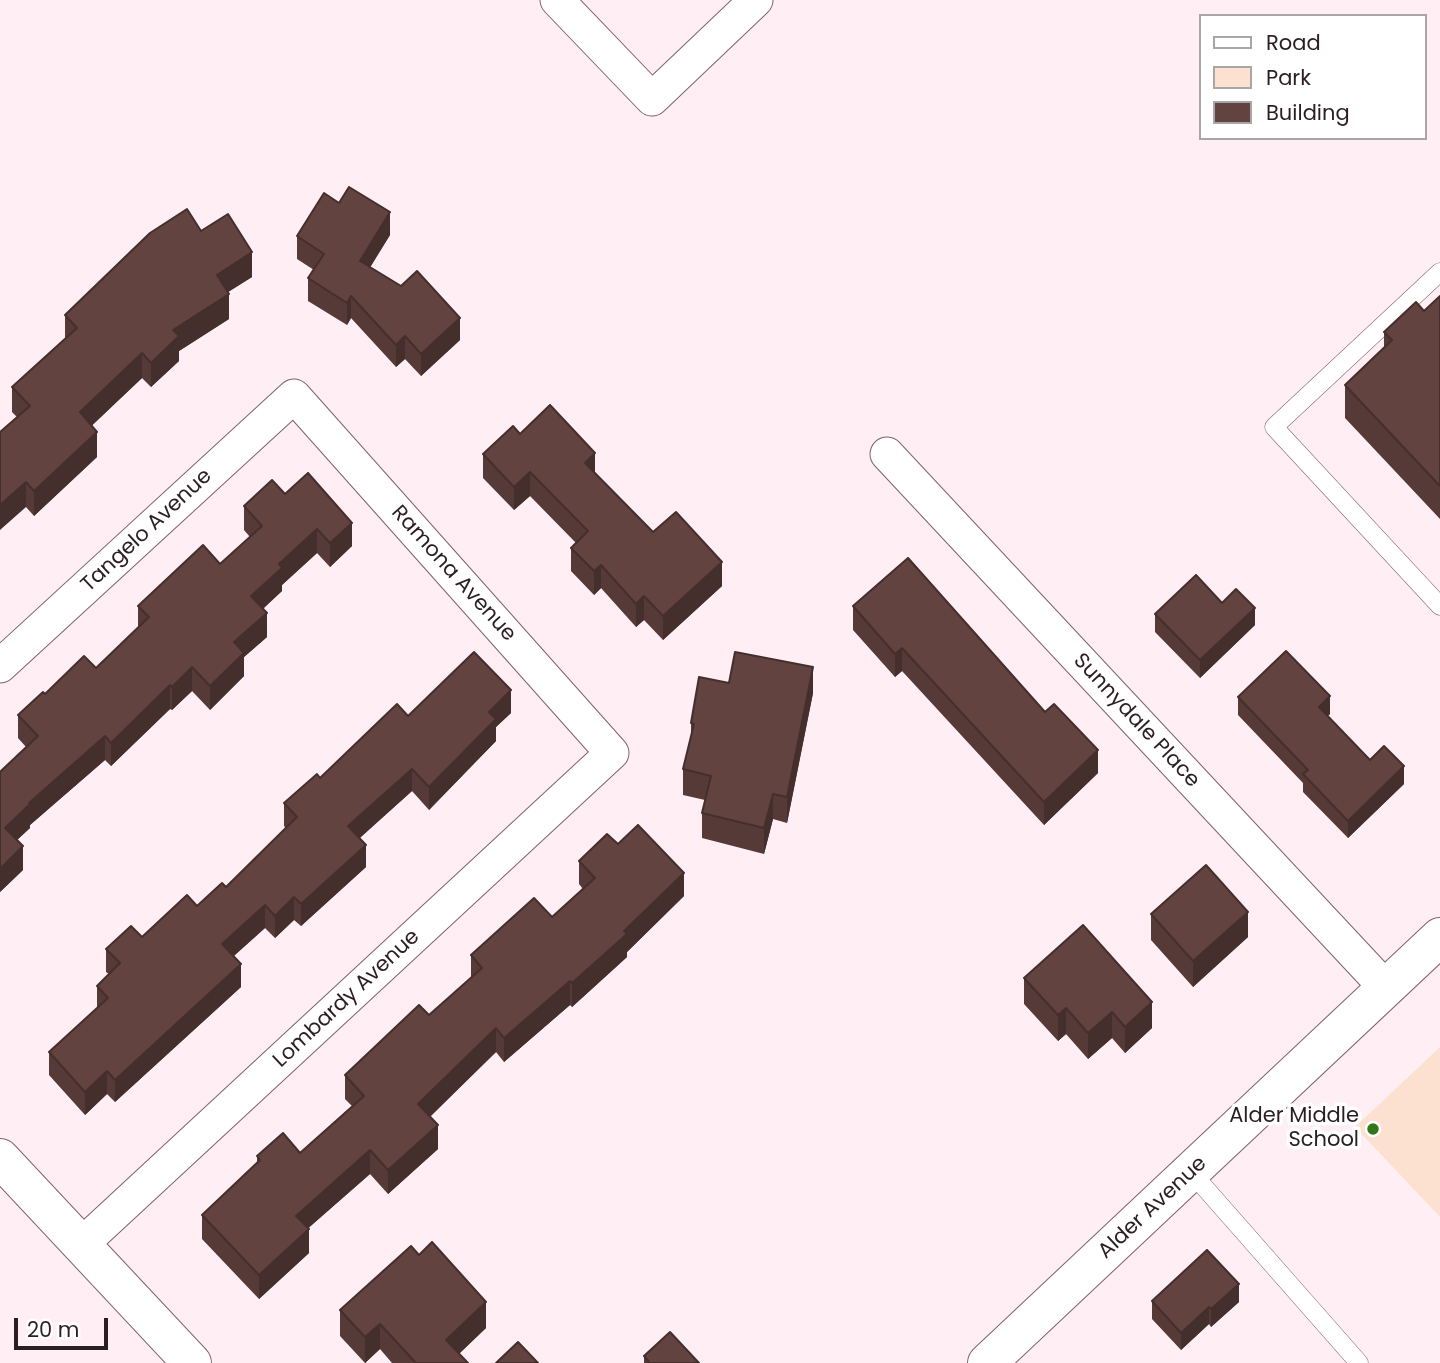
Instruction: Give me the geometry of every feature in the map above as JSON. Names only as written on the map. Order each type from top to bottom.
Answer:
[{"type":"main road","name":"Alder Avenue","points":[[987,1363],[1440,937]]},
{"type":"main road","points":[[0,1158],[192,1363]]},
{"type":"street","points":[[557,0],[652,99],[756,0]]},
{"type":"street","name":"Tangelo Avenue","points":[[0,666],[293,396]]},
{"type":"street","name":"Ramona Avenue","points":[[293,396],[612,753]]},
{"type":"street","name":"Sunnydale Place","points":[[887,454],[1386,988]]},
{"type":"street","name":"Lombardy Avenue","points":[[81,1245],[612,753]]},
{"type":"lane","points":[[1440,272],[1274,427],[1440,606]]},
{"type":"lane","points":[[1191,1172],[1359,1363]]},
{"type":"green space","points":[[1440,1047],[1440,1217],[1355,1127]]},
{"type":"building","points":[[349,187],[390,212],[360,261],[401,286],[417,271],[460,318],[421,354],[405,336],[396,345],[351,296],[347,303],[308,278],[324,254],[297,236],[324,193],[339,203]]},
{"type":"building","points":[[187,209],[201,231],[228,214],[252,252],[217,275],[229,294],[173,330],[179,336],[151,363],[142,353],[80,412],[97,432],[34,491],[26,482],[0,505],[0,432],[30,406],[12,387],[77,328],[65,315],[150,233]]},
{"type":"building","points":[[1440,296],[1440,486],[1345,385],[1392,340],[1384,332],[1416,302],[1424,311]]},
{"type":"building","points":[[550,405],[595,453],[585,463],[653,532],[676,512],[722,562],[663,616],[644,596],[636,604],[601,565],[594,571],[571,548],[588,531],[530,472],[514,487],[483,454],[513,426],[520,434]]},
{"type":"building","points":[[308,473],[352,523],[330,543],[317,529],[279,564],[282,568],[251,596],[267,613],[234,642],[244,653],[210,686],[192,667],[111,743],[105,736],[29,803],[5,828],[23,846],[0,869],[0,772],[38,736],[18,715],[43,692],[45,694],[84,656],[96,668],[149,617],[138,606],[203,545],[220,564],[262,526],[244,506],[272,480],[285,494]]},
{"type":"building","points":[[908,558],[1045,712],[1054,704],[1098,750],[1044,802],[902,648],[895,654],[853,606]]},
{"type":"building","points":[[1196,575],[1222,603],[1236,589],[1255,608],[1200,660],[1155,614]]},
{"type":"building","points":[[1286,651],[1330,696],[1319,707],[1370,760],[1384,746],[1404,766],[1348,821],[1303,774],[1308,770],[1238,697]]},
{"type":"building","points":[[474,652],[511,690],[489,712],[496,719],[429,787],[412,769],[348,826],[366,845],[301,904],[294,897],[275,916],[265,905],[222,944],[241,964],[115,1080],[107,1071],[85,1092],[49,1052],[108,998],[97,986],[120,963],[106,949],[131,926],[142,937],[187,895],[197,906],[222,883],[226,887],[297,817],[284,803],[317,774],[320,778],[397,704],[408,716]]},
{"type":"building","points":[[735,652],[813,667],[787,797],[773,794],[764,828],[702,813],[711,776],[683,769],[694,724],[691,723],[699,677],[729,683]]},
{"type":"building","points":[[638,825],[684,873],[624,931],[627,934],[572,983],[570,981],[504,1038],[496,1028],[418,1104],[438,1125],[388,1170],[370,1150],[296,1216],[309,1229],[259,1275],[202,1215],[260,1160],[257,1156],[283,1133],[300,1153],[364,1096],[345,1075],[419,1005],[429,1015],[482,968],[471,955],[534,898],[552,917],[595,878],[579,861],[607,834],[618,844]]},
{"type":"building","points":[[1206,865],[1248,912],[1193,961],[1151,914]]},
{"type":"building","points":[[1083,925],[1152,1002],[1125,1027],[1112,1012],[1088,1033],[1066,1008],[1058,1015],[1024,978]]},
{"type":"building","points":[[432,1242],[486,1302],[446,1340],[468,1363],[416,1363],[380,1324],[365,1337],[340,1310],[411,1246],[419,1255]]},
{"type":"building","points":[[1207,1250],[1239,1284],[1181,1333],[1152,1301]]},
{"type":"building","points":[[670,1332],[699,1363],[650,1363],[644,1356]]},
{"type":"building","points":[[518,1342],[538,1363],[496,1363]]},
{"type":"place","name":"Alder Middle School","points":[[1373,1129]]}]
